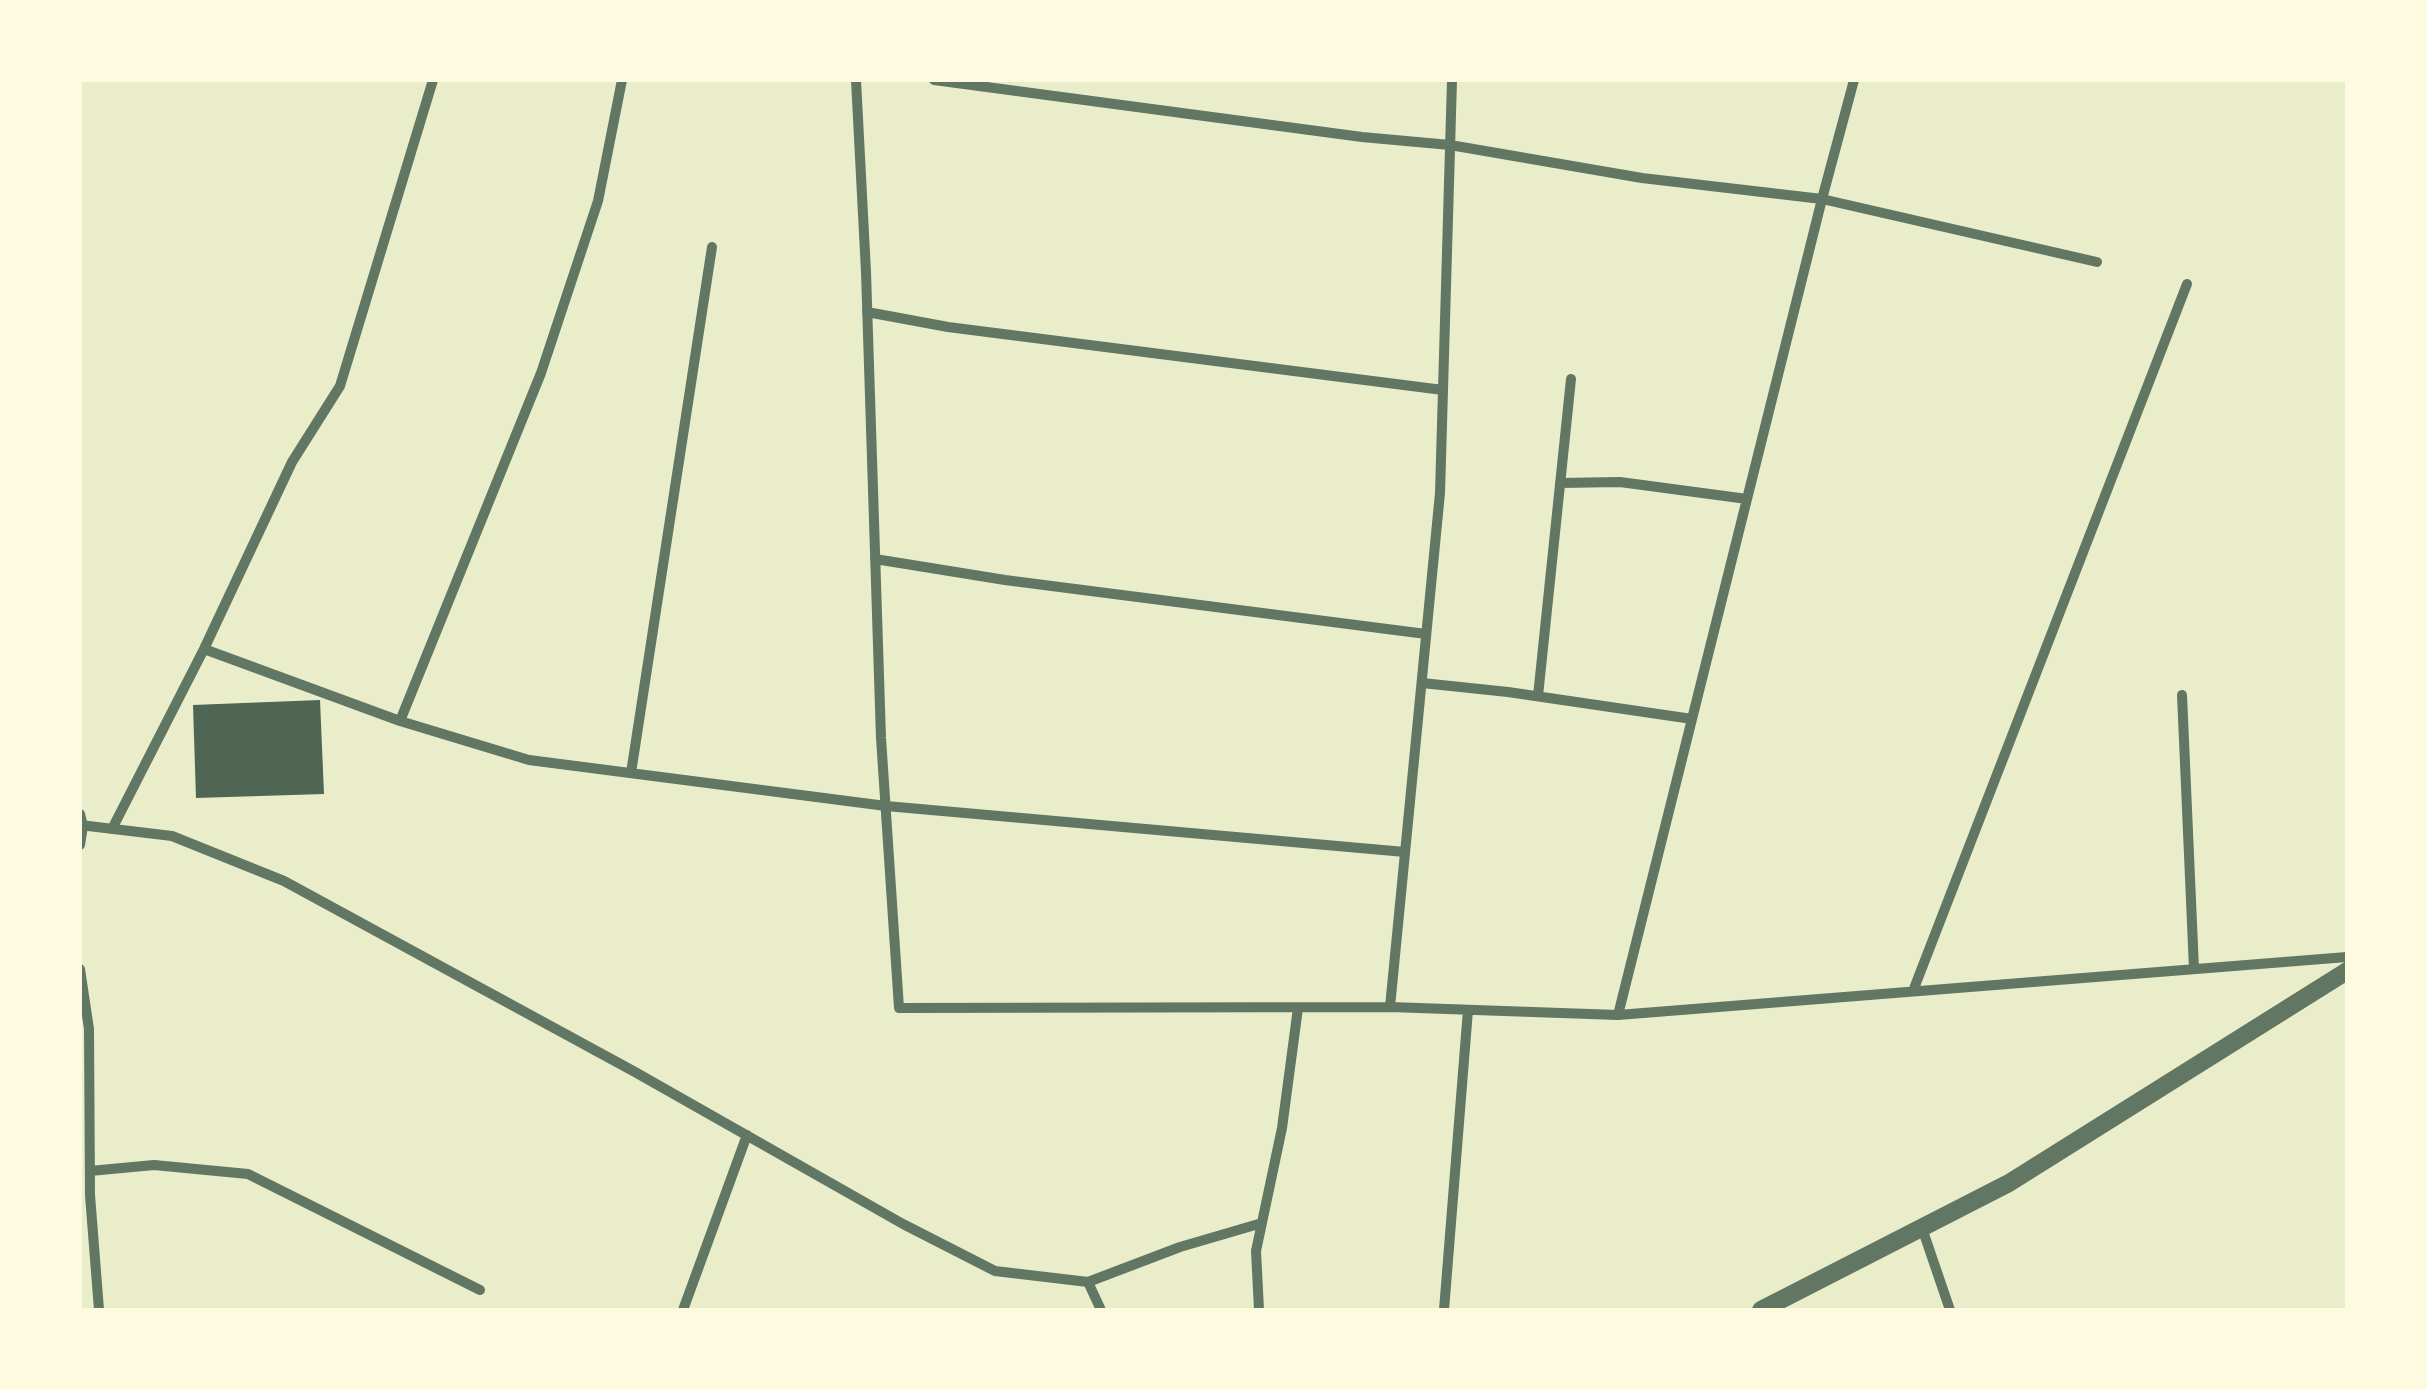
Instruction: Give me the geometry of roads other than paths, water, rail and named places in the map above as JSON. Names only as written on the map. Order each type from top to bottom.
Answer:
[{"type":"street","points":[[112,829],[204,649],[292,462],[340,386],[433,80]]},
{"type":"street","points":[[400,721],[542,373],[598,201],[622,80]]},
{"type":"street","points":[[856,80],[886,806],[900,1008],[1390,1007],[1618,1015],[2347,956]]},
{"type":"street","points":[[934,80],[1450,144],[1642,178],[1822,199],[2097,262]]},
{"type":"street","points":[[1390,1007],[1440,493],[1452,80]]},
{"type":"street","points":[[1618,1015],[1854,80]]},
{"type":"street","points":[[631,773],[712,247]]},
{"type":"street","points":[[1913,991],[2187,284]]},
{"type":"street","points":[[867,312],[948,327],[1443,390]]},
{"type":"street","points":[[1538,696],[1571,379]]},
{"type":"street","points":[[1560,482],[1620,482],[1746,500]]},
{"type":"street","points":[[875,559],[1005,580],[1426,634]]},
{"type":"street","points":[[204,649],[400,721],[528,760],[886,806],[1405,852]]},
{"type":"street","points":[[1422,683],[1692,719]]},
{"type":"street","points":[[2182,695],[2194,969]]},
{"type":"street","points":[[80,845],[81,822],[172,836],[284,881],[902,1224],[995,1271],[1088,1282],[1180,1247],[1262,1222]]},
{"type":"street","points":[[80,969],[89,1029],[90,1171],[99,1310]]},
{"type":"street","points":[[1761,1310],[2010,1184],[2347,971]]},
{"type":"street","points":[[1259,1310],[1256,1252],[1282,1128],[1298,1008]]},
{"type":"street","points":[[1444,1310],[1468,1010]]},
{"type":"street","points":[[683,1310],[747,1136]]},
{"type":"street","points":[[90,1171],[154,1165],[248,1174],[480,1290]]},
{"type":"street","points":[[1922,1228],[1950,1310]]},
{"type":"street","points":[[1088,1282],[1100,1310]]}]
